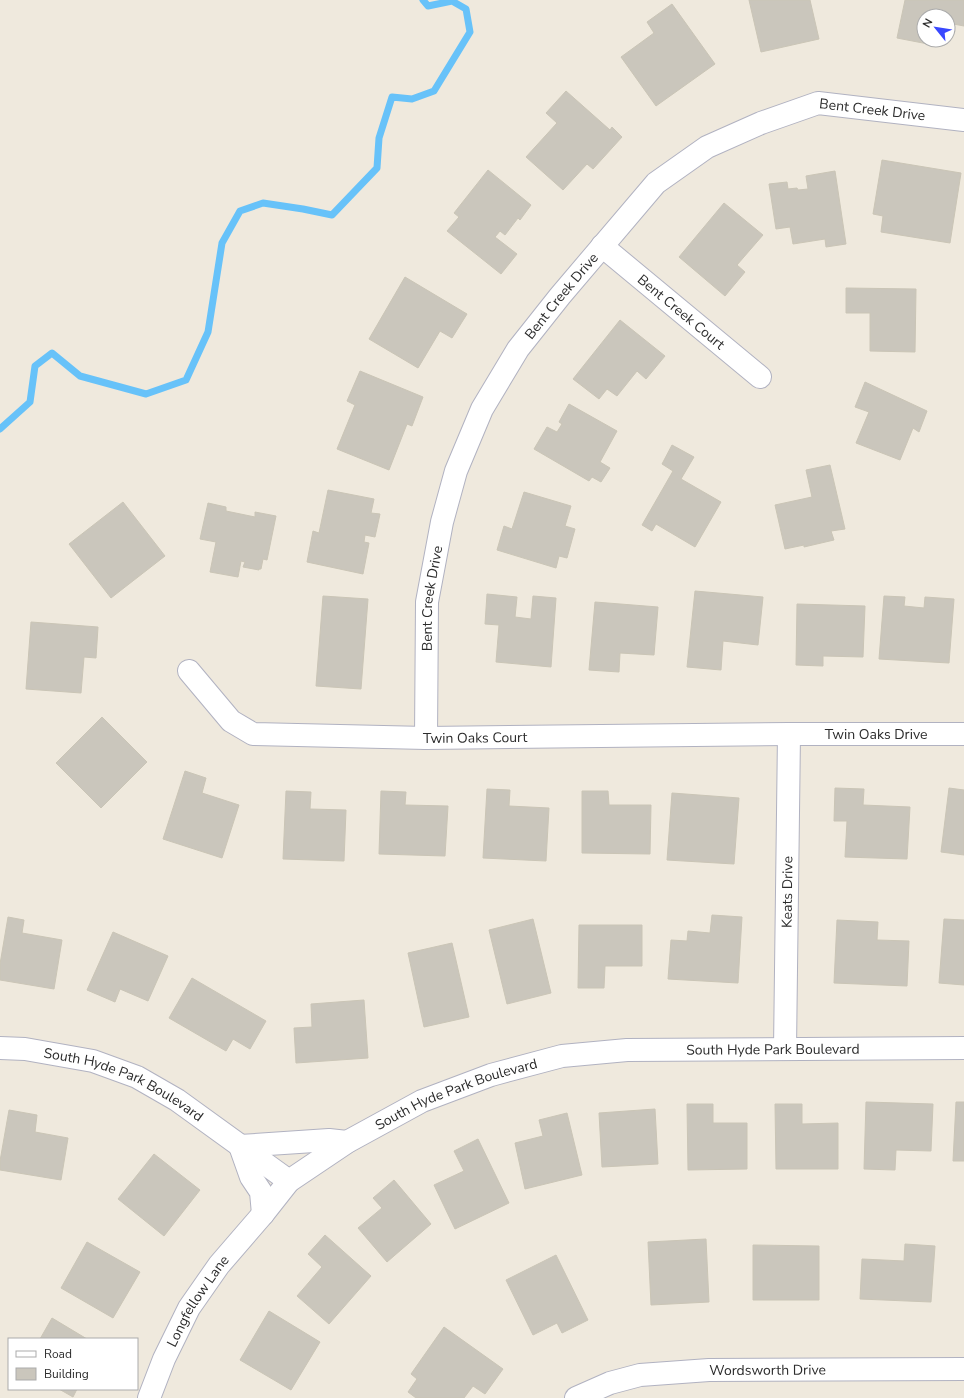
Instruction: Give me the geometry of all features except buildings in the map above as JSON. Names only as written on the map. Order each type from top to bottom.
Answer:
[{"type":"street","name":"Bent Creek Drive","points":[[426,738],[427,602],[442,522],[456,471],[482,409],[518,349],[602,246],[656,183],[707,147],[761,123],[818,103],[964,120]]},
{"type":"street","name":"Bent Creek Court","points":[[602,246],[760,377]]},
{"type":"street","name":"Twin Oaks Court","points":[[189,671],[231,721],[254,734],[426,738],[789,734]]},
{"type":"street","name":"Twin Oaks Drive","points":[[789,734],[964,734]]},
{"type":"street","name":"Keats Drive","points":[[785,1049],[789,734]]},
{"type":"street","name":"South Hyde Park Boulevard","points":[[0,1048],[25,1049],[93,1061],[137,1077],[176,1100],[289,1181],[347,1142],[422,1101],[490,1075],[562,1056],[627,1050],[964,1048]]},
{"type":"street","points":[[263,1214],[261,1192],[251,1177],[240,1146],[329,1140],[347,1142]]},
{"type":"street","name":"Longfellow Lane","points":[[149,1398],[164,1359],[189,1308],[219,1265],[289,1181]]},
{"type":"street","name":"Wordsworth Drive","points":[[576,1398],[610,1383],[640,1375],[709,1370],[964,1369]]},
{"type":"waterway","points":[[0,429],[30,402],[35,366],[52,353],[80,376],[146,394],[186,380],[208,332],[222,243],[240,211],[263,203],[332,215],[377,168],[379,138],[392,97],[412,99],[434,91],[470,32],[466,9],[452,1],[428,6],[423,0]]}]
